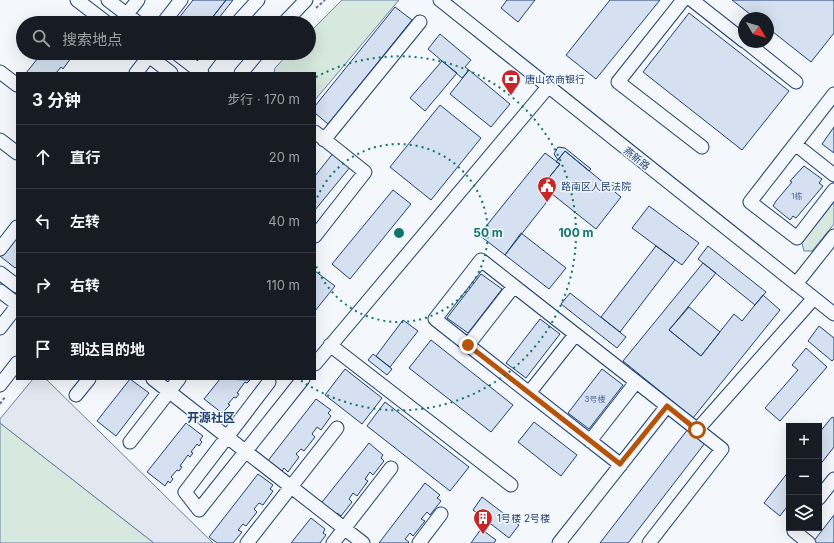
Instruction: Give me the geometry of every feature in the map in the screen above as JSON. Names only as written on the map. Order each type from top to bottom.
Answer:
[{"type":"street","points":[[77,0],[98,16]]},
{"type":"street","points":[[108,0],[129,16]]},
{"type":"street","points":[[127,14],[138,0]]},
{"type":"street","points":[[168,16],[181,0]]},
{"type":"street","points":[[243,16],[258,0]]},
{"type":"street","points":[[291,16],[306,0]]},
{"type":"street","name":"燕新路","points":[[440,0],[834,314]]},
{"type":"street","points":[[683,0],[618,82],[702,147]]},
{"type":"street","points":[[692,0],[738,36]]},
{"type":"street","points":[[316,235],[365,172],[320,136],[420,22]]},
{"type":"street","points":[[754,48],[796,82]]},
{"type":"street","points":[[137,72],[144,60]]},
{"type":"street","points":[[155,60],[170,72]]},
{"type":"street","points":[[184,60],[199,72],[207,60]]},
{"type":"street","points":[[242,72],[252,60]]},
{"type":"street","points":[[0,72],[16,84]]},
{"type":"street","points":[[316,363],[548,87]]},
{"type":"street","points":[[834,94],[750,202],[797,238],[834,190]]},
{"type":"street","points":[[0,140],[16,152]]},
{"type":"street","points":[[795,144],[834,175]]},
{"type":"street","points":[[0,249],[16,228]]},
{"type":"street","points":[[796,284],[834,236]]},
{"type":"street","points":[[620,464],[435,319],[481,260],[722,449],[649,543]]},
{"type":"street","points":[[0,273],[16,285]]},
{"type":"street","points":[[468,345],[514,286]]},
{"type":"street","points":[[0,291],[16,304]]},
{"type":"street","points":[[697,430],[814,298]]},
{"type":"street","points":[[0,328],[16,306]]},
{"type":"street","points":[[529,393],[576,335]]},
{"type":"street","points":[[330,345],[511,485]]},
{"type":"street","points":[[0,386],[16,364]]},
{"type":"street","points":[[76,396],[88,380]]},
{"type":"street","points":[[154,380],[246,450],[363,543]]},
{"type":"street","points":[[130,442],[178,380]]},
{"type":"street","points":[[269,382],[185,492],[199,510],[302,380]]},
{"type":"street","points":[[590,440],[636,382]]},
{"type":"street","points":[[559,543],[667,406]]},
{"type":"street","points":[[247,543],[337,428]]},
{"type":"street","points":[[333,543],[391,468]]},
{"type":"street","points":[[821,495],[834,479]]},
{"type":"street","points":[[419,543],[441,514]]},
{"type":"street","points":[[794,531],[809,543]]},
{"type":"shaded area","points":[[342,0],[399,0],[316,99],[316,72],[274,72],[275,68],[282,60],[316,60],[316,26]]},
{"type":"shaded area","points":[[834,202],[834,224],[812,251],[804,251],[802,243]]},
{"type":"shaded area","points":[[32,380],[47,380],[213,543],[154,543],[0,423],[0,419]]},
{"type":"shaded area","points":[[0,423],[154,543],[0,543]]},
{"type":"building","points":[[193,0],[226,0],[213,16],[180,16]]},
{"type":"building","points":[[226,0],[233,0],[220,16],[213,16]]},
{"type":"building","points":[[507,0],[535,0],[518,22],[501,8]]},
{"type":"building","points":[[610,0],[660,0],[596,79],[566,55]]},
{"type":"building","points":[[732,0],[834,0],[834,33],[811,62],[774,33],[774,12],[747,12]]},
{"type":"building","points":[[395,7],[412,20],[328,124],[316,114],[316,105]]},
{"type":"building","points":[[689,13],[789,91],[742,150],[643,72]]},
{"type":"building","points":[[440,34],[471,60],[465,67],[469,70],[462,78],[428,49]]},
{"type":"building","points":[[36,60],[70,60],[63,69],[61,67],[57,72],[27,72]]},
{"type":"building","points":[[442,61],[457,73],[425,111],[410,98]]},
{"type":"building","points":[[469,70],[510,104],[491,127],[450,94]]},
{"type":"building","points":[[440,105],[481,138],[431,200],[390,167]]},
{"type":"building","points":[[834,127],[834,153],[822,144]]},
{"type":"building","points":[[558,147],[565,148],[591,169],[589,171],[565,151],[558,160],[554,154]]},
{"type":"building","points":[[565,151],[621,197],[596,229],[542,186],[560,164],[556,162]]},
{"type":"building","points":[[334,152],[351,166],[316,209],[316,175]]},
{"type":"building","points":[[545,153],[560,164],[542,186],[553,194],[505,255],[479,235]]},
{"type":"building","points":[[804,166],[822,179],[819,183],[823,186],[796,218],[793,216],[790,220],[773,206],[792,182],[790,181]]},
{"type":"building","points":[[393,190],[411,204],[350,279],[332,264]]},
{"type":"building","points":[[649,206],[699,243],[682,265],[632,228]]},
{"type":"building","points":[[16,231],[15,268],[0,256],[0,251]]},
{"type":"building","points":[[521,233],[566,268],[549,289],[505,255]]},
{"type":"building","points":[[656,246],[675,260],[620,332],[601,317]]},
{"type":"building","points":[[708,246],[766,292],[755,305],[698,259]]},
{"type":"building","points":[[703,263],[716,273],[669,330],[701,356],[734,314],[742,321],[763,295],[780,310],[693,418],[623,361]]},
{"type":"building","points":[[316,272],[335,286],[316,310]]},
{"type":"building","points":[[481,274],[502,289],[468,333],[447,318]]},
{"type":"building","points":[[570,293],[626,337],[617,348],[561,304]]},
{"type":"building","points":[[689,307],[720,332],[701,356],[669,330]]},
{"type":"building","points":[[540,319],[560,334],[526,378],[506,363]]},
{"type":"building","points":[[403,320],[418,331],[390,367],[376,356]]},
{"type":"building","points":[[819,326],[834,338],[834,359],[832,361],[808,341]]},
{"type":"building","points":[[431,340],[513,405],[491,432],[409,368]]},
{"type":"building","points":[[806,348],[827,367],[780,421],[765,408],[798,370],[792,365]]},
{"type":"building","points":[[373,354],[392,369],[387,375],[368,360]]},
{"type":"building","points":[[345,369],[382,398],[362,424],[325,395]]},
{"type":"building","points":[[602,369],[623,385],[589,429],[568,413]]},
{"type":"building","points":[[129,380],[149,393],[116,436],[97,421]]},
{"type":"building","points":[[219,380],[250,380],[247,383],[245,382],[237,393],[239,394],[236,398],[234,397],[228,404],[230,405],[222,413],[204,399]]},
{"type":"building","points":[[316,399],[331,410],[328,413],[331,416],[321,430],[317,427],[312,434],[315,437],[304,451],[301,449],[296,454],[299,457],[288,472],[284,468],[281,473],[267,462]]},
{"type":"building","points":[[385,402],[469,467],[450,491],[367,426]]},
{"type":"building","points":[[832,417],[834,418],[834,447],[822,462],[822,459],[822,429]]},
{"type":"building","points":[[534,422],[577,455],[561,476],[518,442]]},
{"type":"building","points":[[186,423],[203,436],[200,440],[202,442],[199,446],[197,444],[191,452],[193,453],[190,457],[188,455],[180,466],[182,467],[171,477],[173,479],[170,483],[168,481],[165,486],[147,472]]},
{"type":"building","points":[[688,429],[705,443],[628,543],[600,543]]},
{"type":"building","points":[[369,443],[383,455],[381,458],[384,461],[373,475],[370,472],[365,479],[368,481],[357,496],[353,493],[349,499],[352,502],[341,516],[337,513],[334,517],[319,506]]},
{"type":"building","points":[[258,474],[273,485],[270,489],[273,491],[263,505],[259,503],[254,509],[257,512],[246,526],[243,524],[238,530],[242,532],[233,543],[217,543],[209,537]]},
{"type":"building","points":[[786,475],[786,508],[780,516],[764,503]]},
{"type":"building","points":[[425,483],[440,495],[437,498],[441,501],[430,515],[427,512],[421,519],[425,521],[413,536],[410,533],[405,539],[409,542],[408,543],[379,543]]},
{"type":"building","points":[[482,497],[519,525],[509,538],[473,510]]},
{"type":"building","points":[[834,515],[834,543],[813,542]]},
{"type":"building","points":[[311,518],[325,529],[323,533],[326,535],[320,543],[291,543]]},
{"type":"building","name":"1号楼 2号楼","points":[[481,529],[496,540],[494,543],[471,543]]},
{"type":"place","name":"唐山农商银行","points":[[511,96]]},
{"type":"place","name":"路南区人民法院","points":[[547,203]]},
{"type":"place","name":"1号楼 2号楼","points":[[483,535]]},
{"type":"district","name":"开源社区","points":[[211,417]]},
{"type":"route","points":[[468,345],[620,464],[667,406],[697,430]]}]
